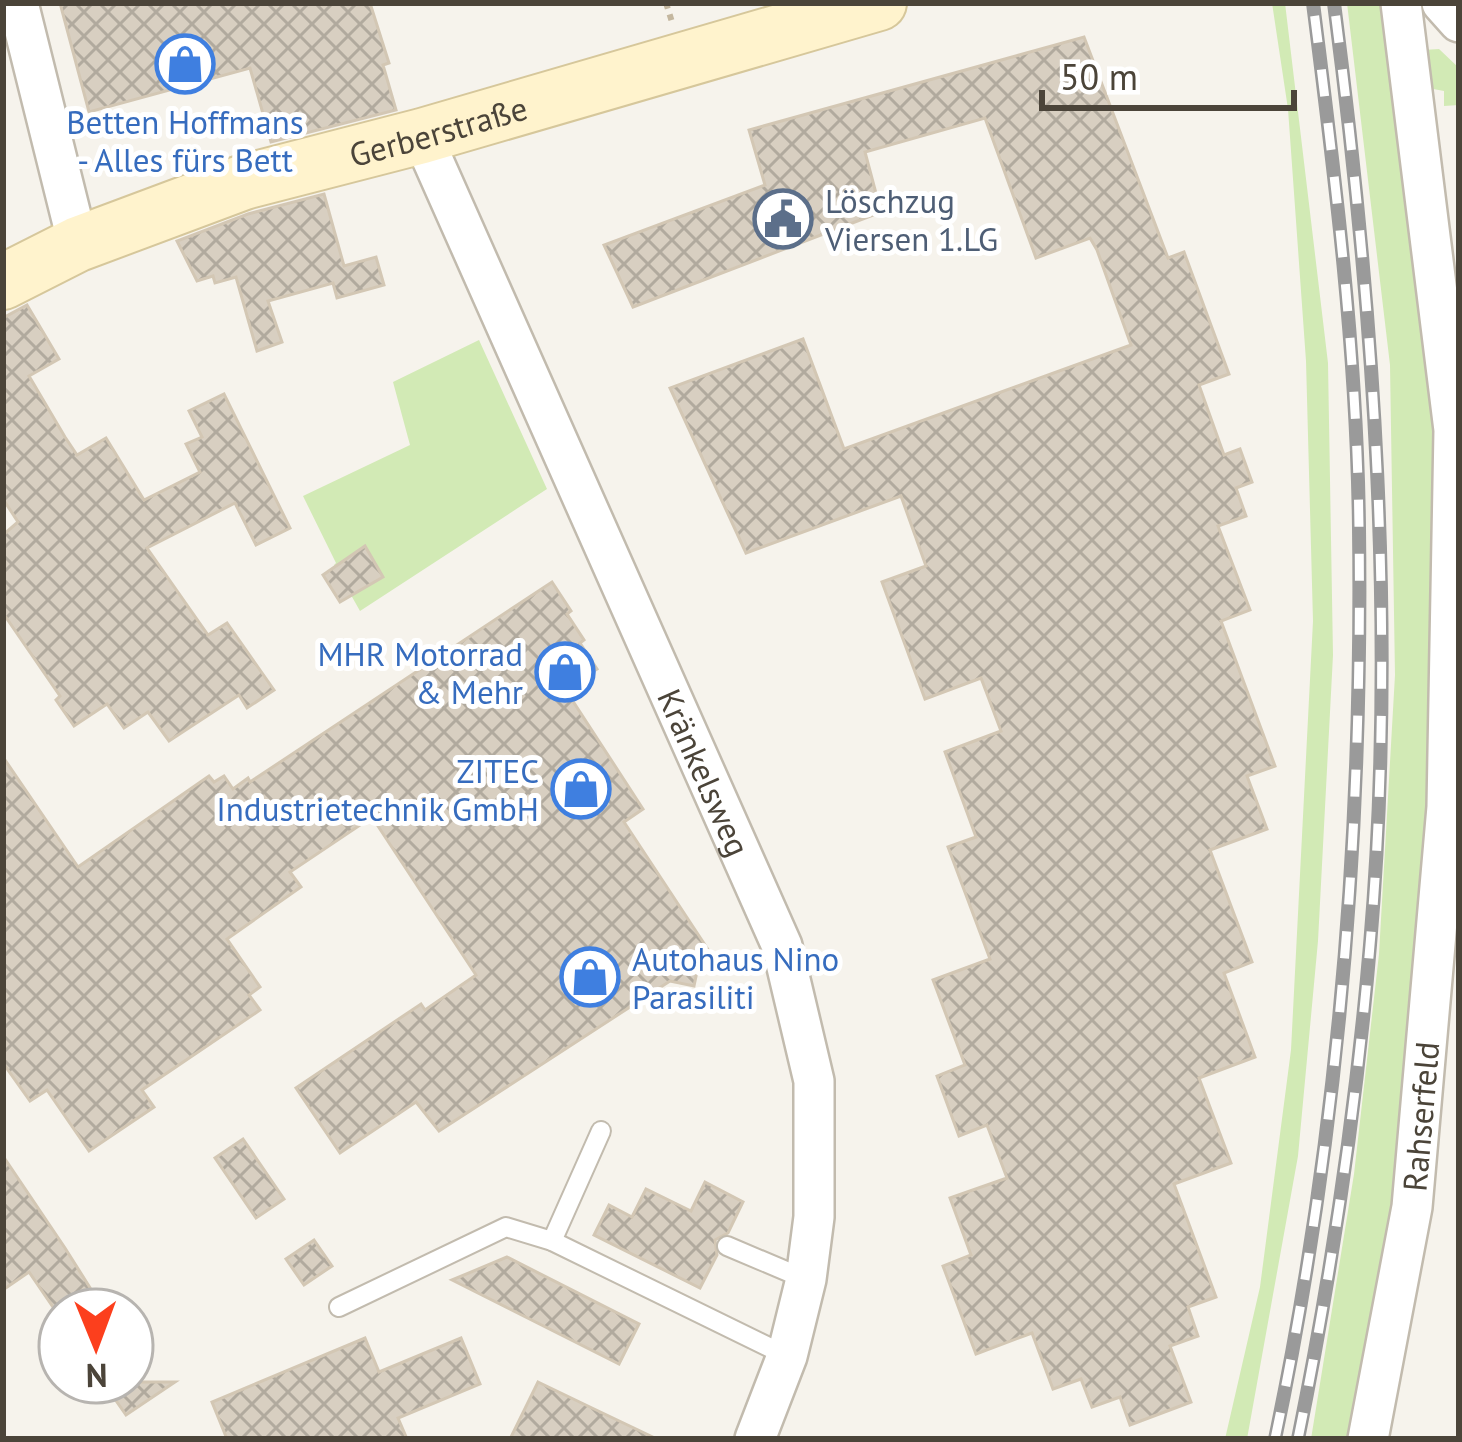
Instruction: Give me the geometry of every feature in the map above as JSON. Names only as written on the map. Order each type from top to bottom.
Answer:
[{"type":"street","points":[[18,3],[78,244]]},
{"type":"street","name":"Gerberstraße","points":[[3,282],[78,244],[244,182],[422,136],[879,3]]},
{"type":"street","name":"Rahserfeld","points":[[1368,1439],[1412,1207],[1438,998],[1447,807],[1454,430],[1401,3]]},
{"type":"street","points":[[1442,3],[1459,22]]},
{"type":"street","name":"Kränkelsweg","points":[[422,136],[782,946],[814,1081],[814,1217],[806,1280],[787,1356],[755,1439]]},
{"type":"lane","points":[[552,1241],[601,1131]]},
{"type":"lane","points":[[339,1307],[506,1227],[552,1241],[787,1356]]},
{"type":"lane","points":[[727,1246],[806,1280]]},
{"type":"green space","points":[[1272,3],[1285,3],[1328,363],[1333,655],[1318,941],[1298,1156],[1247,1439],[1225,1439],[1260,1287],[1291,1050],[1313,621],[1306,361],[1288,109]]},
{"type":"green space","points":[[1347,3],[1382,3],[1442,423],[1432,801],[1412,1055],[1369,1378],[1356,1439],[1311,1439],[1354,1174],[1379,954],[1395,675],[1390,365]]},
{"type":"green space","points":[[1439,49],[1459,68],[1459,105],[1444,106],[1444,91],[1428,88],[1423,50]]},
{"type":"green space","points":[[479,340],[547,489],[360,611],[303,496],[410,445],[393,382]]},
{"type":"building","points":[[60,3],[370,3],[389,63],[383,65],[396,110],[271,142],[250,68],[89,112]]},
{"type":"building","points":[[1084,37],[1168,258],[1184,252],[1229,374],[1199,385],[1224,455],[1240,449],[1252,482],[1236,488],[1246,516],[1218,526],[1250,610],[1221,621],[1275,766],[1247,776],[1267,829],[1210,850],[1252,962],[1224,973],[1255,1057],[1199,1078],[1231,1163],[1174,1184],[1216,1297],[1188,1307],[1198,1336],[1170,1346],[1191,1402],[1130,1425],[1120,1397],[1092,1407],[1081,1379],[1053,1389],[1032,1333],[976,1354],[943,1266],[971,1255],[950,1198],[1007,1178],[987,1125],[959,1136],[937,1076],[965,1065],[933,980],[990,959],[948,847],[976,837],[945,752],[1001,731],[981,678],[925,699],[882,582],[926,566],[901,496],[746,553],[670,388],[803,339],[844,449],[1131,345],[1097,250],[1090,238],[1036,258],[985,118],[865,152],[881,212],[633,307],[604,245],[765,185],[749,130]]},
{"type":"building","points":[[324,194],[344,266],[376,257],[384,285],[337,298],[333,283],[268,301],[282,342],[257,351],[236,277],[215,283],[213,276],[197,281],[177,241],[248,214]]},
{"type":"building","points":[[27,305],[59,359],[29,376],[65,437],[77,455],[106,438],[144,500],[200,472],[186,444],[202,437],[189,411],[224,394],[290,528],[256,545],[235,503],[147,548],[208,635],[227,623],[274,690],[247,708],[239,695],[169,741],[148,712],[124,728],[107,704],[74,726],[56,700],[60,696],[3,613],[3,535],[18,522],[3,499],[3,318]]},
{"type":"building","points":[[365,546],[383,577],[340,602],[323,575]]},
{"type":"building","points":[[552,582],[597,669],[565,689],[643,809],[624,822],[711,954],[699,962],[694,986],[670,981],[439,1131],[416,1102],[340,1153],[296,1088],[421,1004],[425,1010],[476,975],[372,817],[290,872],[301,887],[227,939],[260,987],[249,995],[260,1010],[142,1090],[154,1107],[89,1151],[47,1090],[30,1101],[3,1063],[3,757],[78,867],[209,776],[214,782],[224,776],[233,789],[248,778],[250,782]]},
{"type":"building","points":[[243,1139],[284,1199],[256,1218],[215,1158]]},
{"type":"building","points":[[3,1156],[89,1286],[39,1286],[29,1272],[3,1290]]},
{"type":"building","points":[[705,1182],[743,1202],[728,1233],[715,1240],[717,1255],[700,1288],[594,1235],[609,1205],[632,1217],[646,1189],[691,1211]]},
{"type":"building","points":[[314,1240],[332,1266],[304,1285],[286,1259]]},
{"type":"building","points":[[507,1257],[639,1324],[619,1364],[452,1280]]},
{"type":"building","points":[[365,1338],[379,1372],[461,1338],[480,1384],[398,1418],[407,1439],[227,1439],[212,1402]]},
{"type":"building","points":[[156,1382],[175,1382],[156,1395]]},
{"type":"building","points":[[538,1382],[592,1408],[657,1439],[510,1439]]},
{"type":"railway","points":[[1275,1439],[1297,1326],[1330,1100],[1351,872],[1356,757],[1359,528],[1354,396],[1313,3]]},
{"type":"railway","points":[[1298,1439],[1350,1131],[1370,945],[1381,710],[1381,591],[1370,355],[1334,3]]},
{"type":"place","name":"Betten Hoffmans - Alles fürs Bett","points":[[185,64]]},
{"type":"place","name":"Löschzug Viersen 1.LG","points":[[783,219]]},
{"type":"place","name":"MHR Motorrad & Mehr","points":[[565,672]]},
{"type":"place","name":"ZITEC Industrietechnik GmbH","points":[[581,789]]},
{"type":"place","name":"Autohaus Nino Parasiliti","points":[[590,977]]}]
